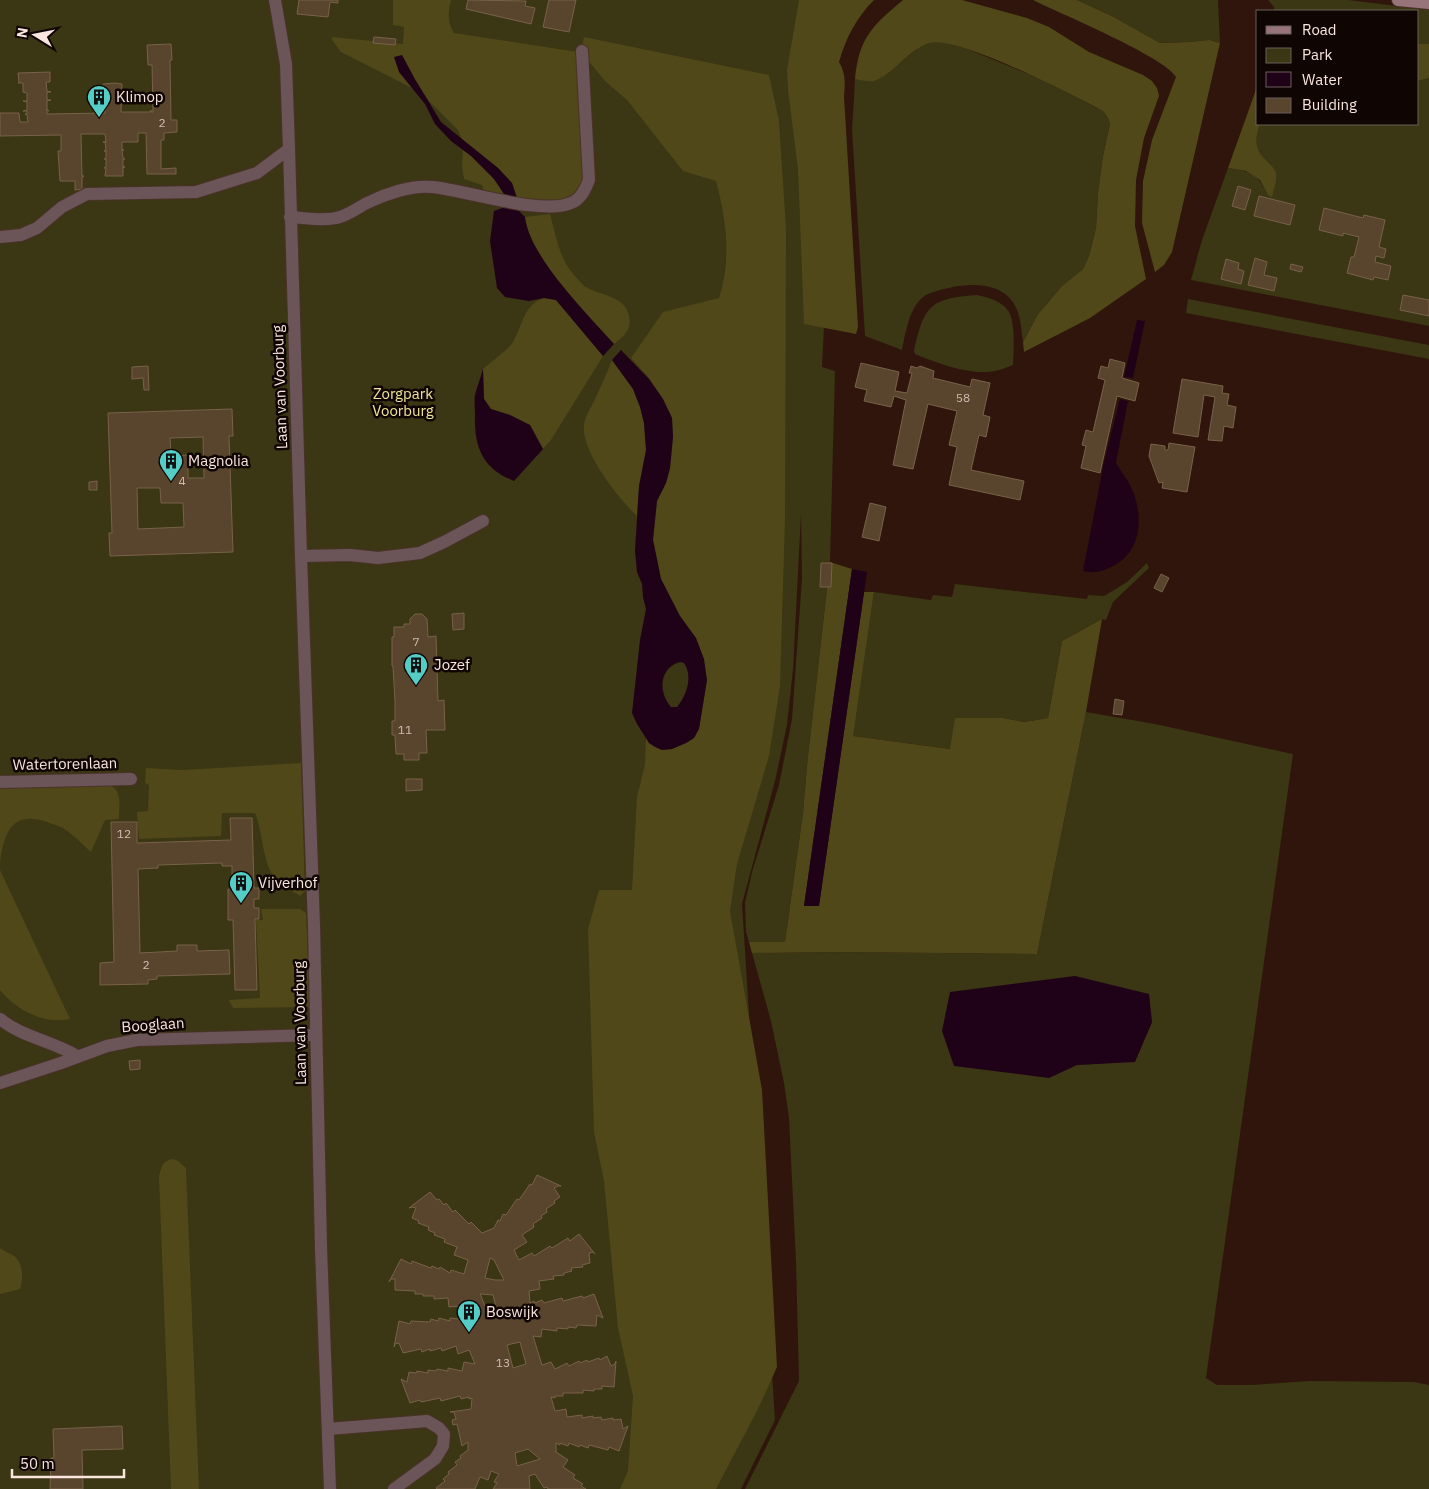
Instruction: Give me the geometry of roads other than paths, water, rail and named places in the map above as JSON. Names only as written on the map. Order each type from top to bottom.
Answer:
[{"type":"street","name":"Laan van Voorburg","points":[[275,0],[286,64],[330,1489]]},
{"type":"street","points":[[1398,0],[1429,3]]},
{"type":"street","points":[[290,217],[335,218],[390,194],[429,186],[521,204],[554,207],[571,203],[582,195],[590,180],[582,51]]},
{"type":"street","points":[[0,237],[21,235],[37,228],[62,208],[87,194],[196,192],[257,173],[289,149]]},
{"type":"street","points":[[301,556],[350,555],[378,558],[420,553],[482,521]]},
{"type":"street","name":"Watertorenlaan","points":[[0,782],[131,779]]},
{"type":"street","points":[[0,1019],[12,1029],[62,1047],[77,1056]]},
{"type":"street","name":"Booglaan","points":[[0,1083],[107,1046],[137,1040],[316,1035]]},
{"type":"street","points":[[328,1429],[427,1421],[439,1428],[444,1434],[443,1446],[435,1459],[394,1489]]},
{"type":"water","points":[[402,55],[441,122],[498,168],[512,183],[517,198],[517,209],[525,217],[529,232],[537,249],[561,284],[614,344],[603,356],[556,300],[544,298],[529,301],[505,297],[497,288],[490,241],[494,211],[505,207],[504,194],[494,179],[471,156],[451,141],[435,124],[425,104],[399,72],[394,57]]},
{"type":"water","points":[[1137,320],[1145,321],[1133,378],[1124,377]]},
{"type":"water","points":[[621,350],[649,379],[663,399],[672,418],[673,437],[670,468],[666,483],[657,501],[653,540],[661,579],[680,616],[696,638],[704,659],[707,680],[699,729],[694,738],[672,749],[662,750],[649,743],[632,713],[640,640],[646,609],[642,584],[637,572],[635,551],[639,486],[646,450],[644,423],[640,407],[633,389],[612,360]],"holes":[[[680,662],[684,663],[687,668],[688,685],[684,697],[677,707],[671,707],[664,694],[664,675],[673,665]]]},
{"type":"water","points":[[483,369],[484,399],[491,409],[510,415],[530,425],[543,449],[514,481],[494,470],[487,463],[478,446],[475,426],[475,397]]},
{"type":"water","points":[[1120,399],[1128,401],[1116,463],[1129,483],[1137,505],[1139,517],[1136,540],[1131,550],[1113,566],[1102,571],[1083,571],[1104,462]]},
{"type":"water","points":[[852,569],[867,572],[819,906],[804,906]]},
{"type":"water","points":[[1075,976],[1149,994],[1152,1022],[1135,1062],[1077,1065],[1049,1078],[954,1066],[942,1031],[950,992]]},
{"type":"place","name":"Klimop","points":[[99,118]]},
{"type":"place","name":"Magnolia","points":[[171,482]]},
{"type":"place","name":"Jozef","points":[[416,686]]},
{"type":"place","name":"Vijverhof","points":[[241,904]]},
{"type":"place","name":"Boswijk","points":[[469,1333]]},
{"type":"park label","name":"Zorgpark Voorburg","points":[[403,402]]}]
